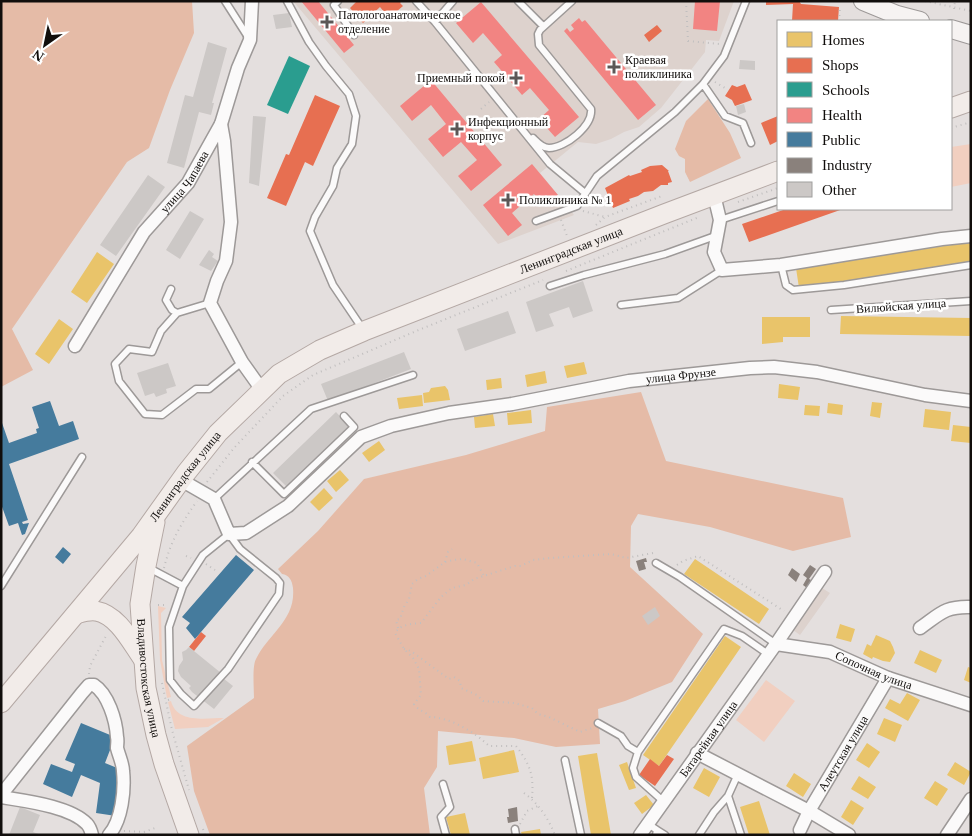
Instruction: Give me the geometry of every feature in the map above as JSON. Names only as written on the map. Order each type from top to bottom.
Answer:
[{"type":"main road","points":[[863,1],[897,15],[916,20]]},
{"type":"main road","points":[[952,29],[971,35]]},
{"type":"main road","points":[[952,108],[971,101]]},
{"type":"main road","name":"Ленинградская улица","points":[[4,695],[115,568],[157,516],[181,480],[218,433],[279,374],[320,350],[364,331],[717,208],[777,172]]},
{"type":"main road","name":"Владивостокская улица","points":[[157,516],[154,570],[143,586],[140,604],[146,688],[156,734],[174,797],[196,831]]},
{"type":"main road","points":[[115,568],[127,564],[134,566],[141,576],[143,586]]},
{"type":"main road","points":[[76,614],[89,611],[104,614],[120,626],[143,659]]},
{"type":"street","name":"улица Чапаева","points":[[75,346],[144,232],[188,183],[221,124],[238,68],[250,40],[252,1]]},
{"type":"street","points":[[221,124],[231,222],[226,261],[210,303],[242,362],[262,390]]},
{"type":"street","points":[[717,208],[718,235],[714,252],[722,270],[781,265],[971,236]]},
{"type":"street","name":"улица Фрунзе","points":[[229,534],[246,533],[288,506],[361,437],[392,426],[449,413],[512,404],[630,381],[774,367],[817,372],[925,395],[971,401]]},
{"type":"street","points":[[181,480],[214,499],[229,534]]},
{"type":"street","name":"Батарейная улица","points":[[640,835],[654,829],[663,801],[776,644],[825,572]]},
{"type":"street","points":[[920,628],[948,609],[957,606],[971,607]]},
{"type":"street","name":"Сопочная улица","points":[[776,644],[830,652],[888,678],[971,705]]},
{"type":"street","name":"Алеутская улица","points":[[800,830],[809,811],[888,678]]},
{"type":"street","points":[[92,835],[88,825],[64,811],[1,796],[90,685],[100,689],[115,721],[117,746],[123,769],[122,798],[117,822],[111,832]]},
{"type":"street","points":[[698,753],[809,811],[849,835]]},
{"type":"street","points":[[947,835],[971,799]]},
{"type":"lane","points":[[226,1],[250,40]]},
{"type":"lane","points":[[287,1],[309,42],[326,66],[350,94],[356,116],[352,144],[336,168],[333,186],[315,217],[310,231],[333,285],[364,331]]},
{"type":"lane","points":[[338,1],[334,5],[354,35]]},
{"type":"lane","points":[[416,1],[550,164],[585,193]]},
{"type":"lane","points":[[435,22],[453,1]]},
{"type":"lane","points":[[518,1],[543,26]]},
{"type":"lane","points":[[514,119],[540,144],[550,148],[563,143],[579,133],[591,118],[591,109],[540,49],[538,34],[543,26],[572,1]]},
{"type":"lane","points":[[536,221],[577,206],[597,176],[675,112],[709,78],[724,56],[746,1]]},
{"type":"lane","points":[[703,84],[724,116],[743,123],[751,143]]},
{"type":"lane","points":[[717,208],[777,201]]},
{"type":"lane","points":[[550,286],[665,254],[718,235]]},
{"type":"lane","points":[[781,265],[786,285],[793,290],[844,285],[971,265]]},
{"type":"lane","points":[[621,305],[678,298],[722,270]]},
{"type":"lane","points":[[172,289],[166,300],[172,310],[177,313]]},
{"type":"lane","name":"Вилюйская улица","points":[[831,310],[971,301]]},
{"type":"lane","points":[[210,303],[177,313],[161,331],[152,352],[129,349],[115,364],[119,381],[145,414],[162,415],[196,390],[209,389],[242,362]]},
{"type":"lane","points":[[214,499],[311,409],[413,375]]},
{"type":"lane","points":[[252,462],[284,494],[354,426],[344,416]]},
{"type":"lane","points":[[1,586],[82,457]]},
{"type":"lane","points":[[229,534],[240,549],[280,583],[280,594],[228,669],[194,706],[170,680],[169,627],[172,613],[183,586],[203,555],[229,534]]},
{"type":"lane","points":[[656,563],[776,644]]},
{"type":"lane","points":[[154,570],[183,586]]},
{"type":"lane","points":[[663,801],[636,777],[633,768],[638,752],[724,629],[742,636],[768,654]]},
{"type":"lane","points":[[598,723],[621,736],[628,746],[638,752]]},
{"type":"lane","points":[[565,760],[581,835]]},
{"type":"lane","points":[[699,835],[714,812],[728,796],[738,774]]},
{"type":"lane","points":[[444,784],[450,807],[441,817],[446,835]]},
{"type":"lane","points":[[728,796],[741,835]]},
{"type":"lane","points":[[654,829],[665,835]]},
{"type":"path","points":[[686,1],[688,41],[721,44]]},
{"type":"path","points":[[925,1],[954,9],[971,11]]},
{"type":"path","points":[[954,9],[956,1]]},
{"type":"path","points":[[838,20],[840,6]]},
{"type":"path","points":[[709,78],[725,88]]},
{"type":"path","points":[[481,109],[489,102]]},
{"type":"path","points":[[952,128],[971,122]]},
{"type":"path","points":[[559,274],[717,208],[777,188]]},
{"type":"path","points":[[593,228],[605,217],[662,196]]},
{"type":"path","points":[[582,210],[605,217]]},
{"type":"path","points":[[558,213],[568,238]]},
{"type":"path","points":[[154,570],[188,512],[198,499],[200,491],[234,448],[283,396],[313,375],[543,280]]},
{"type":"path","points":[[445,562],[448,552],[452,549]]},
{"type":"path","points":[[532,798],[532,775],[525,758],[516,746],[489,746],[458,724],[437,717],[430,717],[427,713],[417,710],[414,704],[422,695],[418,669],[413,658],[404,649],[395,632],[398,628],[407,624],[421,623],[435,604],[452,588],[466,586],[484,576],[515,566],[521,566],[533,560],[593,554],[611,554],[626,558],[653,553],[656,563]]},
{"type":"path","points":[[186,556],[194,559]]},
{"type":"path","points":[[670,571],[683,561],[698,556],[794,617]]},
{"type":"path","points":[[398,628],[396,620],[400,619],[409,599],[412,584],[445,562],[462,559],[477,563],[484,576]]},
{"type":"path","points":[[204,562],[215,570]]},
{"type":"path","points":[[155,603],[155,611]]},
{"type":"path","points":[[158,605],[167,605]]},
{"type":"path","points":[[87,687],[90,666],[107,634]]},
{"type":"path","points":[[404,649],[411,651],[449,679],[454,677],[460,681],[461,688],[477,695],[483,701],[514,703],[532,708],[538,714],[549,717],[580,732],[590,730],[598,723]]},
{"type":"path","points":[[162,682],[172,730],[191,797]]},
{"type":"path","points":[[168,700],[172,699]]},
{"type":"path","points":[[524,792],[532,798],[549,820],[555,835]]},
{"type":"path","points":[[516,832],[527,811],[538,806]]},
{"type":"path","points":[[111,832],[144,832],[158,827]]},
{"type":"path","points":[[196,831],[205,835]]},
{"type":"shaded area","points":[[1,1],[192,1],[194,33],[170,90],[149,148],[127,162],[12,329],[33,370],[1,387]]},
{"type":"shaded area","points":[[293,1],[734,1],[719,41],[706,40],[705,52],[661,108],[639,127],[611,139],[596,144],[578,142],[540,173],[574,215],[498,244]]},
{"type":"shaded area","points":[[708,99],[730,133],[741,158],[690,182],[685,172],[685,159],[679,156],[675,149],[686,121]]},
{"type":"shaded area","points":[[971,144],[971,183],[952,187],[952,147]]},
{"type":"shaded area","points":[[641,392],[666,461],[843,498],[851,537],[793,551],[710,527],[638,514],[631,526],[630,567],[703,634],[672,682],[625,701],[598,709],[600,744],[556,747],[514,738],[438,731],[437,767],[424,788],[430,835],[210,835],[194,791],[187,746],[254,698],[256,659],[286,618],[293,599],[291,580],[278,569],[318,531],[364,479],[466,455],[545,431],[547,407]]},
{"type":"shaded area","points":[[822,588],[830,593],[800,635],[793,630]]},
{"type":"shaded area","points":[[158,606],[166,608],[161,613],[162,660],[171,697],[167,698],[160,660]]},
{"type":"shaded area","points":[[766,680],[795,701],[764,742],[736,720]]},
{"type":"shaded area","points":[[171,701],[179,713],[186,716],[201,719],[224,718],[208,727],[175,729],[168,702]]},
{"type":"building: Homes","points":[[971,242],[971,262],[799,288],[796,268]]},
{"type":"building: Homes","points":[[97,252],[114,264],[87,303],[71,292]]},
{"type":"building: Homes","points":[[841,316],[971,318],[971,336],[840,334]]},
{"type":"building: Homes","points":[[762,317],[810,317],[810,337],[783,337],[783,342],[762,344]]},
{"type":"building: Homes","points":[[59,319],[73,329],[49,364],[35,354]]},
{"type":"building: Homes","points":[[584,362],[587,374],[567,378],[564,366]]},
{"type":"building: Homes","points":[[545,371],[547,383],[527,387],[525,375]]},
{"type":"building: Homes","points":[[501,378],[502,388],[487,390],[486,380]]},
{"type":"building: Homes","points":[[779,384],[800,387],[798,400],[778,398]]},
{"type":"building: Homes","points":[[445,386],[450,400],[424,403],[423,393],[429,392],[431,388]]},
{"type":"building: Homes","points":[[422,395],[423,406],[399,409],[397,398]]},
{"type":"building: Homes","points":[[872,402],[882,403],[880,418],[870,416]]},
{"type":"building: Homes","points":[[828,403],[843,405],[842,415],[827,413]]},
{"type":"building: Homes","points":[[805,405],[820,406],[819,416],[804,415]]},
{"type":"building: Homes","points":[[925,409],[951,412],[949,430],[923,427]]},
{"type":"building: Homes","points":[[531,410],[532,423],[508,425],[507,413]]},
{"type":"building: Homes","points":[[493,414],[495,426],[475,428],[474,417]]},
{"type":"building: Homes","points":[[953,425],[971,427],[971,443],[951,441]]},
{"type":"building: Homes","points":[[379,441],[385,450],[369,462],[362,453]]},
{"type":"building: Homes","points":[[340,470],[349,480],[336,492],[327,481]]},
{"type":"building: Homes","points":[[324,488],[333,498],[319,511],[310,502]]},
{"type":"building: Homes","points":[[695,559],[769,609],[759,624],[684,574]]},
{"type":"building: Homes","points":[[840,624],[855,629],[851,642],[836,638]]},
{"type":"building: Homes","points":[[876,635],[890,641],[895,653],[890,662],[873,657],[872,659],[863,654],[867,644],[871,646]]},
{"type":"building: Homes","points":[[725,636],[741,647],[659,766],[643,755]]},
{"type":"building: Homes","points":[[920,650],[942,660],[936,673],[914,663]]},
{"type":"building: Homes","points":[[968,667],[971,668],[971,683],[964,680]]},
{"type":"building: Homes","points":[[907,693],[920,700],[908,721],[885,708],[890,699],[900,704]]},
{"type":"building: Homes","points":[[884,718],[902,725],[895,742],[877,734]]},
{"type":"building: Homes","points":[[472,741],[476,761],[449,765],[446,746]]},
{"type":"building: Homes","points":[[867,743],[880,752],[869,768],[856,760]]},
{"type":"building: Homes","points":[[514,750],[519,772],[483,779],[479,758]]},
{"type":"building: Homes","points":[[597,753],[611,835],[591,835],[578,756]]},
{"type":"building: Homes","points":[[627,762],[636,788],[629,790],[619,765]]},
{"type":"building: Homes","points":[[955,762],[971,772],[964,785],[947,775]]},
{"type":"building: Homes","points":[[704,768],[720,777],[709,797],[693,788]]},
{"type":"building: Homes","points":[[794,773],[811,784],[803,797],[786,786]]},
{"type":"building: Homes","points":[[859,776],[876,787],[868,799],[851,789]]},
{"type":"building: Homes","points":[[935,781],[948,789],[937,806],[924,798]]},
{"type":"building: Homes","points":[[646,795],[654,805],[642,814],[634,803]]},
{"type":"building: Homes","points":[[851,800],[864,808],[853,825],[841,817]]},
{"type":"building: Homes","points":[[759,801],[770,835],[749,835],[740,807]]},
{"type":"building: Homes","points":[[465,813],[470,835],[451,835],[446,817]]},
{"type":"building: Homes","points":[[540,829],[541,835],[522,835],[521,832]]},
{"type":"building: Shops","points":[[357,1],[402,1],[400,3],[403,6],[389,18],[380,7],[363,23],[350,8]]},
{"type":"building: Shops","points":[[766,1],[799,1],[801,4],[839,7],[838,20],[792,20],[793,4],[766,5]]},
{"type":"building: Shops","points":[[657,25],[662,31],[649,42],[644,35]]},
{"type":"building: Shops","points":[[745,84],[752,100],[735,106],[732,100],[725,96],[732,85],[737,87]]},
{"type":"building: Shops","points":[[315,95],[340,106],[313,166],[305,162],[286,206],[267,198],[286,154],[289,155]]},
{"type":"building: Shops","points":[[777,116],[777,142],[770,145],[761,123]]},
{"type":"building: Shops","points":[[662,165],[669,171],[672,182],[668,183],[668,185],[661,185],[653,191],[644,192],[629,199],[630,201],[613,208],[605,188],[629,175],[642,172],[641,170],[650,166]]},
{"type":"building: Shops","points":[[783,210],[840,210],[749,242],[742,224]]},
{"type":"building: Shops","points":[[201,632],[206,636],[194,651],[189,647]]},
{"type":"building: Shops","points":[[667,755],[674,759],[655,786],[639,775],[650,759],[659,766]]},
{"type":"building: Schools","points":[[289,56],[310,66],[288,114],[267,105]]},
{"type":"building: Health","points":[[301,1],[318,1],[354,45],[344,53]]},
{"type":"building: Health","points":[[695,1],[720,1],[717,31],[693,29]]},
{"type":"building: Health","points":[[481,2],[579,117],[555,137],[539,119],[549,110],[530,88],[522,95],[494,62],[502,55],[483,33],[473,43],[456,23]]},
{"type":"building: Health","points":[[579,18],[582,22],[585,20],[656,105],[638,120],[564,31],[567,28],[570,32],[574,29],[571,25]]},
{"type":"building: Health","points":[[431,80],[502,165],[471,191],[458,176],[477,160],[461,142],[443,157],[428,139],[446,124],[431,105],[412,121],[400,106]]},
{"type":"building: Health","name":"Поликлиника № 1","points":[[532,164],[558,195],[544,206],[534,194],[512,213],[522,225],[508,236],[483,205]]},
{"type":"building: Public","points":[[50,401],[59,426],[73,421],[79,439],[9,464],[28,520],[22,522],[23,524],[29,523],[25,534],[22,535],[18,523],[9,526],[1,504],[1,420],[9,443],[37,433],[36,429],[39,428],[32,407]]},
{"type":"building: Public","points":[[63,547],[71,554],[63,564],[55,557]]},
{"type":"building: Public","points":[[236,555],[254,570],[195,639],[186,628],[190,623],[182,617]]},
{"type":"building: Public","points":[[81,723],[115,737],[105,763],[122,770],[116,816],[96,813],[100,783],[81,775],[72,797],[43,784],[51,764],[72,772],[75,764],[65,760]]},
{"type":"building: Industry","points":[[646,558],[647,562],[644,562],[646,569],[639,571],[636,561]]},
{"type":"building: Industry","points":[[810,565],[816,569],[809,579],[811,580],[807,588],[803,585],[807,578],[803,575]]},
{"type":"building: Industry","points":[[792,568],[800,574],[796,582],[788,575]]},
{"type":"building: Industry","points":[[517,807],[518,821],[508,823],[508,809]]},
{"type":"building: Other","points":[[289,13],[292,27],[276,29],[273,15]]},
{"type":"building: Other","points":[[208,42],[227,48],[212,103],[214,103],[211,115],[199,112],[184,168],[167,163],[185,95],[193,97]]},
{"type":"building: Other","points":[[740,60],[755,61],[755,70],[739,69]]},
{"type":"building: Other","points":[[744,104],[746,112],[738,115],[736,106]]},
{"type":"building: Other","points":[[253,116],[266,117],[259,186],[249,183]]},
{"type":"building: Other","points":[[148,175],[165,187],[116,256],[100,245]]},
{"type":"building: Other","points":[[190,211],[204,219],[180,259],[166,250]]},
{"type":"building: Other","points":[[209,250],[214,254],[212,257],[218,261],[211,271],[199,265]]},
{"type":"building: Other","points":[[583,281],[593,311],[573,318],[569,307],[549,314],[554,326],[536,332],[526,302]]},
{"type":"building: Other","points":[[508,311],[516,333],[465,351],[457,329]]},
{"type":"building: Other","points":[[404,352],[411,369],[328,401],[321,384]]},
{"type":"building: Other","points":[[168,363],[176,386],[166,389],[167,393],[156,397],[154,393],[145,396],[137,373]]},
{"type":"building: Other","points":[[336,412],[350,427],[287,487],[273,473]]},
{"type":"building: Other","points":[[655,607],[660,616],[648,625],[642,616]]},
{"type":"building: Other","points":[[189,647],[221,673],[219,675],[233,686],[214,709],[192,692],[189,688],[191,686],[181,677],[178,671],[183,660],[182,652]]},
{"type":"building: Other","points":[[20,807],[40,815],[33,832],[41,835],[9,835]]},
{"type":"place","name":"Патологоанатомическое отделение","points":[[327,22]]},
{"type":"place","name":"Краевая поликлиника","points":[[614,67]]},
{"type":"place","name":"Приемный покой","points":[[516,78]]},
{"type":"place","name":"Инфекционный корпус","points":[[457,129]]},
{"type":"place","name":"Поликлиника № 1","points":[[508,200]]}]
